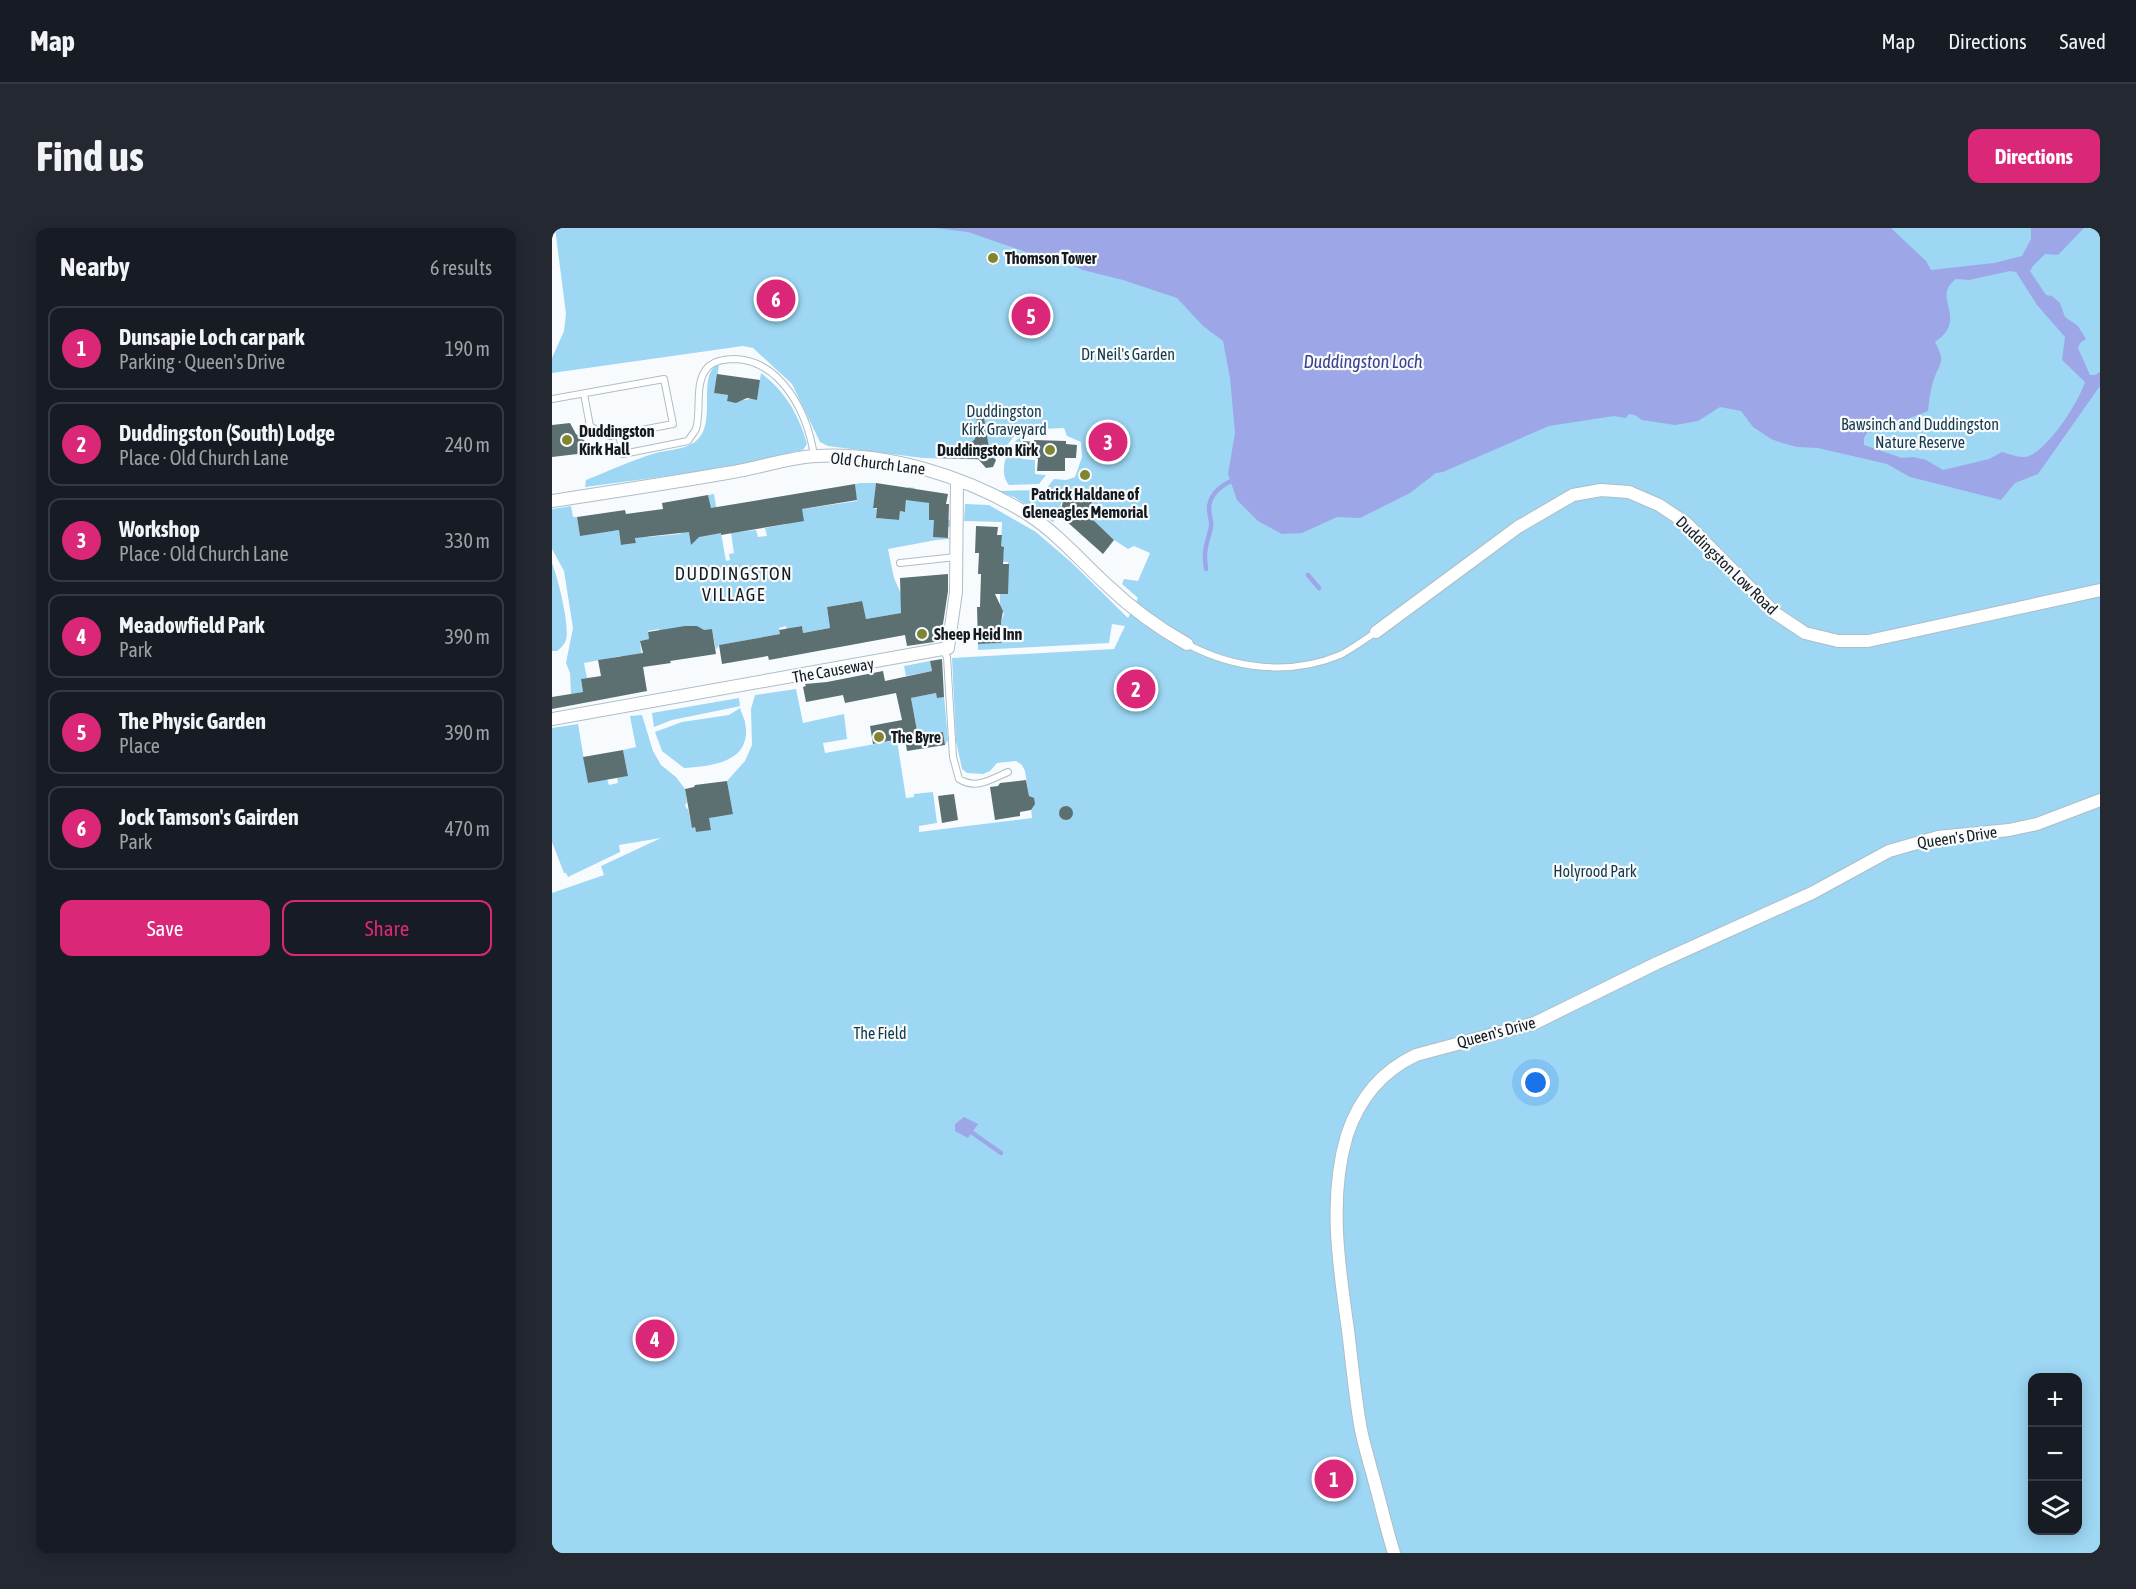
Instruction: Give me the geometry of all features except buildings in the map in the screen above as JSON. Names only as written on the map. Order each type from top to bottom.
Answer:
[{"type":"street","name":"Old Church Lane","points":[[552,501],[736,472],[814,456],[851,456],[919,466],[957,480],[1028,515],[1050,532],[1109,587],[1170,634],[1187,644]]},
{"type":"street","points":[[942,649],[948,648],[956,592],[957,480]]},
{"type":"street","name":"Duddingston Low Road","points":[[1376,632],[1518,527],[1573,495],[1601,490],[1629,492],[1659,505],[1686,523],[1775,613],[1805,633],[1838,641],[1868,641],[2100,590]]},
{"type":"street","name":"The Causeway","points":[[552,719],[942,649]]},
{"type":"street","name":"Queen's Drive","points":[[1394,1553],[1361,1429],[1338,1252],[1338,1187],[1341,1159],[1356,1116],[1368,1093],[1380,1078],[1398,1063],[1416,1055],[1535,1023],[1657,963],[1812,893],[1889,851],[1938,837],[2009,830],[2037,824],[2100,800]]},
{"type":"lane","points":[[619,434],[623,454],[688,441],[696,429],[701,378],[707,367],[722,360],[743,360],[763,367],[774,375],[792,397],[806,423],[814,456]]},
{"type":"lane","points":[[552,399],[664,379],[672,424],[610,436],[590,426],[584,394]]},
{"type":"lane","points":[[900,563],[956,556]]},
{"type":"lane","name":"Duddingston Low Road","points":[[1187,644],[1209,655],[1242,665],[1262,668],[1286,667],[1320,661],[1341,654],[1376,632]]},
{"type":"lane","points":[[942,649],[947,657],[953,757],[959,779],[965,782],[983,783],[1008,772]]},
{"type":"green space","name":"Holyrood Park","points":[[555,228],[2100,228],[2100,1553],[552,1553],[552,893],[604,875],[601,866],[661,838],[619,845],[620,852],[568,877],[564,873],[552,842],[552,728],[578,724],[588,783],[607,779],[609,785],[618,783],[617,778],[628,776],[623,750],[636,747],[630,716],[642,715],[653,751],[661,765],[676,777],[685,789],[686,808],[696,832],[711,829],[710,825],[707,825],[704,809],[733,814],[727,781],[745,761],[752,745],[751,709],[755,695],[796,689],[803,723],[844,714],[847,739],[823,743],[825,753],[897,740],[906,798],[914,797],[914,794],[933,792],[937,823],[919,826],[919,832],[1032,818],[1031,808],[1034,799],[1029,796],[1022,765],[1016,761],[997,763],[990,771],[983,774],[967,773],[962,769],[956,741],[952,658],[1114,649],[1125,626],[1112,624],[1109,643],[978,650],[978,644],[1001,643],[1001,621],[1004,614],[1000,606],[1000,594],[1008,593],[1008,562],[986,561],[1004,555],[1004,547],[1001,546],[1002,522],[964,521],[965,504],[989,505],[1036,532],[1072,563],[1128,618],[1138,598],[1122,584],[1124,579],[1138,581],[1150,553],[1134,546],[1128,549],[1114,540],[1087,514],[1090,499],[1078,496],[1061,503],[1059,514],[1053,522],[1014,497],[996,491],[1045,490],[1054,479],[1066,480],[1075,477],[1082,457],[1081,442],[1067,436],[1064,428],[1019,430],[1005,448],[990,450],[996,460],[923,458],[828,446],[820,442],[792,384],[753,348],[743,346],[552,373],[552,358],[564,331],[566,314]]},
{"type":"green space","points":[[715,366],[719,366],[714,393],[728,395],[727,401],[757,399],[761,373],[770,380],[790,404],[800,423],[807,444],[803,450],[728,468],[585,487],[586,480],[638,459],[685,447],[695,442],[704,430],[708,380]]},
{"type":"green space","name":"Duddingston Kirk Graveyard","points":[[1022,436],[1022,459],[1035,460],[1035,474],[1046,475],[1039,484],[1009,485],[1006,479],[1004,466],[1006,458],[1012,445]]},
{"type":"green space","points":[[876,483],[873,508],[877,509],[876,518],[899,520],[900,511],[905,512],[908,487],[915,488],[913,500],[929,503],[929,520],[950,520],[950,504],[952,504],[950,527],[934,537],[950,539],[888,549],[894,578],[905,608],[901,609],[901,613],[866,619],[861,601],[827,607],[830,628],[803,633],[802,626],[795,627],[790,647],[786,626],[779,628],[780,634],[719,645],[716,650],[712,629],[701,631],[697,626],[692,626],[660,638],[659,629],[648,631],[649,639],[640,641],[644,675],[621,679],[623,667],[621,656],[584,663],[587,678],[581,679],[583,692],[571,694],[570,673],[566,663],[573,628],[564,571],[552,549],[552,509],[571,506],[573,517],[577,517],[580,535],[619,530],[622,545],[636,543],[634,528],[646,531],[648,537],[680,534],[711,510],[708,495],[714,494],[726,561],[730,560],[729,554],[734,553],[731,533],[756,530],[758,537],[767,536],[765,528],[787,524],[783,497],[802,509],[857,501],[855,484]]},
{"type":"green space","points":[[552,563],[565,613],[567,633],[566,640],[557,651],[552,651]]},
{"type":"green space","points":[[930,661],[932,671],[906,676],[904,666]]},
{"type":"green space","points":[[936,693],[937,696],[944,696],[948,740],[945,745],[943,732],[918,736],[911,698]]},
{"type":"green space","points":[[739,698],[740,706],[672,720],[654,727],[652,713]]},
{"type":"green space","points":[[740,708],[745,722],[746,735],[743,746],[737,754],[728,759],[707,766],[684,768],[662,751],[655,732],[682,722],[729,715]]},
{"type":"water","name":"Duddingston Loch","points":[[936,228],[1891,228],[1926,261],[1931,270],[1994,263],[2022,256],[2031,239],[2031,228],[2084,228],[2058,255],[2045,254],[2030,271],[2046,295],[2052,296],[2060,303],[2065,317],[2078,326],[2086,339],[2080,343],[2078,348],[2090,375],[2100,372],[2100,386],[2038,474],[2015,483],[2001,500],[1910,477],[1887,464],[1818,448],[1797,447],[1782,443],[1771,439],[1753,427],[1741,411],[1720,407],[1698,421],[1675,425],[1642,420],[1629,414],[1626,418],[1614,416],[1549,426],[1436,473],[1410,493],[1360,518],[1337,517],[1302,533],[1282,534],[1258,521],[1237,500],[1228,474],[1235,433],[1230,378],[1223,341],[1203,326],[1177,298],[1123,280],[1083,270],[1054,257],[1026,252],[968,232]],"holes":[[[2010,271],[2016,272],[2037,305],[2065,337],[2062,360],[2085,382],[2070,412],[2046,444],[2026,457],[2002,452],[1989,459],[1943,470],[1926,460],[1913,457],[1902,458],[1864,445],[1867,433],[1898,427],[1910,418],[1928,411],[1932,386],[1941,363],[1941,355],[1935,342],[1945,333],[1949,325],[1947,301],[1949,286],[1956,279],[1969,280]]]},
{"type":"water","points":[[964,1117],[978,1124],[968,1138],[955,1131],[955,1124]]},
{"type":"waterway","points":[[1206,569],[1205,551],[1211,525],[1209,504],[1216,492],[1231,481]]},
{"type":"waterway","points":[[1308,575],[1319,588]]},
{"type":"waterway","points":[[967,1129],[1001,1153]]},
{"type":"place","name":"Thomson Tower","points":[[993,258]]},
{"type":"place","name":"Jock Tamson's Gairden","points":[[776,299]]},
{"type":"place","name":"The Physic Garden","points":[[1031,316]]},
{"type":"place","name":"Duddingston Kirk Hall","points":[[567,440]]},
{"type":"place","name":"Workshop","points":[[1108,442]]},
{"type":"place","name":"Duddingston Kirk","points":[[1050,450]]},
{"type":"place","name":"Patrick Haldane of Gleneagles Memorial","points":[[1085,475]]},
{"type":"place","name":"Sheep Heid Inn","points":[[922,634]]},
{"type":"place","name":"Duddingston (South) Lodge","points":[[1136,689]]},
{"type":"place","name":"The Byre","points":[[879,737]]},
{"type":"place","name":"Meadowfield Park","points":[[655,1339]]},
{"type":"place","name":"Dunsapie Loch car park","points":[[1334,1479]]},
{"type":"district","name":"DUDDINGSTON VILLAGE","points":[[734,584]]},
{"type":"park label","name":"Dr Neil's Garden","points":[[1128,354]]},
{"type":"park label","name":"Bawsinch and Duddingston Nature Reserve","points":[[1920,433]]},
{"type":"park label","name":"The Field","points":[[880,1033]]}]
